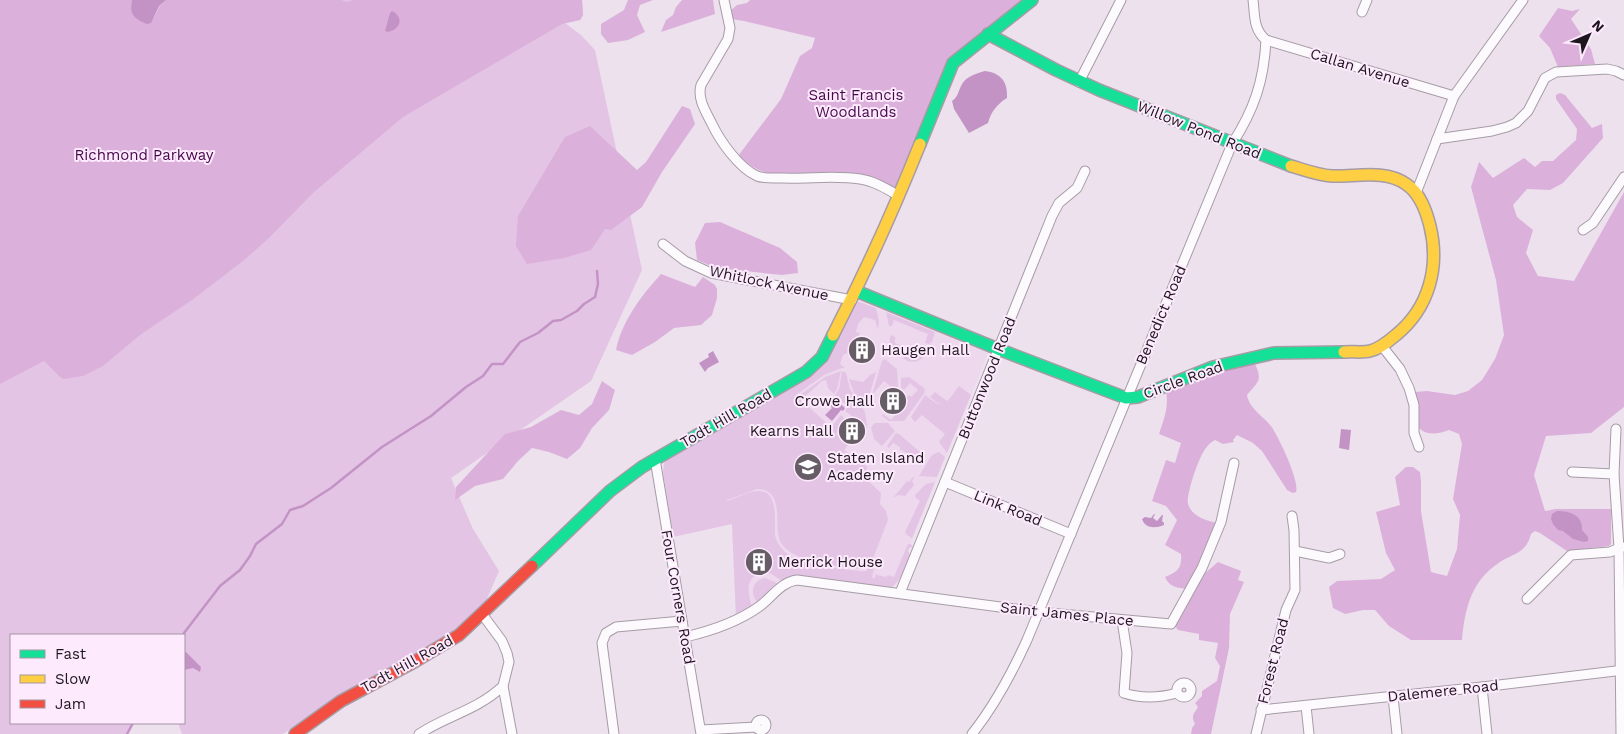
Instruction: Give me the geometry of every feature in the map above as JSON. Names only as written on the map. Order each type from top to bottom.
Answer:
[{"type":"street","points":[[724,0],[730,28],[728,39],[699,91],[701,103],[724,145],[733,156],[756,175],[769,178],[832,177],[861,179],[881,186],[899,196]]},
{"type":"street","name":"Todt Hill Road","points":[[295,734],[341,701],[439,648],[459,634],[610,491],[655,459],[806,372],[822,357],[854,295],[899,196],[953,63],[1032,0]]},
{"type":"street","points":[[1079,82],[1121,0]]},
{"type":"street","points":[[1254,0],[1256,27],[1266,40]]},
{"type":"street","points":[[1362,12],[1367,0]]},
{"type":"street","points":[[1416,193],[1454,96],[1521,1]]},
{"type":"street","name":"Willow Pond Road","points":[[988,34],[1079,82],[1232,144],[1306,171],[1324,175],[1392,176],[1404,182],[1416,193]]},
{"type":"street","name":"Callan Avenue","points":[[1266,40],[1454,96]]},
{"type":"street","name":"Benedict Road","points":[[972,734],[1005,687],[1028,640],[1232,144],[1245,123],[1258,91],[1264,66],[1266,40]]},
{"type":"street","points":[[1436,139],[1492,131],[1507,128],[1516,123],[1528,111],[1545,78],[1556,72],[1607,69],[1616,70],[1624,75]]},
{"type":"street","name":"Buttonwood Road","points":[[900,593],[998,348],[1059,203],[1077,188],[1086,171]]},
{"type":"street","points":[[1583,230],[1593,223],[1624,177]]},
{"type":"street","name":"Circle Road","points":[[854,295],[1126,398],[1138,397],[1213,367],[1274,353],[1371,351],[1395,337],[1410,324],[1420,309],[1427,296],[1434,269],[1435,252],[1431,228],[1416,193]]},
{"type":"street","name":"Whitlock Avenue","points":[[663,244],[685,261],[711,273],[854,295]]},
{"type":"street","points":[[1382,346],[1400,369],[1409,388],[1414,405],[1414,433],[1419,447]]},
{"type":"street","points":[[1616,430],[1614,474],[1622,547],[1621,734]]},
{"type":"street","name":"Four Corners Road","points":[[655,459],[701,732]]},
{"type":"street","name":"Saint James Place","points":[[685,637],[735,621],[760,606],[790,581],[797,580],[1038,612],[1172,624],[1202,568],[1221,522],[1234,463]]},
{"type":"street","points":[[1572,472],[1614,474]]},
{"type":"street","name":"Link Road","points":[[945,482],[1070,534]]},
{"type":"street","points":[[1292,516],[1295,551],[1329,558],[1340,554]]},
{"type":"street","points":[[1526,599],[1571,555],[1610,552],[1622,547]]},
{"type":"street","name":"Forest Road","points":[[1256,734],[1286,610],[1295,590],[1295,551]]},
{"type":"street","points":[[482,614],[502,642],[507,653],[509,662],[503,686],[512,734]]},
{"type":"street","points":[[1122,620],[1127,652],[1124,693],[1145,698],[1178,693]]},
{"type":"street","points":[[614,734],[602,642],[606,633],[616,626],[682,622]]},
{"type":"street","name":"Dalemere Road","points":[[1261,710],[1622,671]]},
{"type":"street","points":[[419,734],[476,706],[503,686]]},
{"type":"street","points":[[1482,687],[1487,734]]},
{"type":"street","points":[[1393,697],[1397,734]]},
{"type":"street","points":[[1306,706],[1309,734]]},
{"type":"street","points":[[701,732],[756,727]]},
{"type":"shaded area","points":[[132,0],[166,0],[159,6],[151,23],[147,24],[139,20],[132,12]]},
{"type":"shaded area","points":[[392,11],[398,16],[399,23],[396,28],[388,32],[385,31]]},
{"type":"shaded area","points":[[985,71],[991,72],[1002,79],[1005,83],[1007,98],[995,109],[988,123],[969,133],[954,109],[952,101],[957,96],[965,80]]},
{"type":"shaded area","name":"Staten Island Academy","points":[[860,302],[988,353],[897,577],[888,584],[797,570],[781,580],[760,603],[736,618],[732,524],[682,454],[806,382]]},
{"type":"shaded area","points":[[713,351],[719,362],[708,368],[705,372],[699,363],[709,357],[708,354]]},
{"type":"shaded area","points":[[833,397],[845,408],[832,421],[825,415],[832,408],[828,403]]},
{"type":"shaded area","points":[[1341,429],[1351,430],[1349,450],[1339,448]]},
{"type":"shaded area","points":[[1557,511],[1571,513],[1578,517],[1582,530],[1588,537],[1588,541],[1584,542],[1573,539],[1563,531],[1558,530],[1551,519],[1552,514]]},
{"type":"shaded area","points":[[1154,514],[1153,518],[1157,521],[1163,515],[1162,521],[1164,525],[1153,527],[1143,522],[1142,519],[1145,517],[1151,518]]},
{"type":"shaded area","points":[[185,652],[201,667],[200,672],[193,668],[185,670]]},
{"type":"green space","points":[[0,0],[582,0],[583,15],[580,20],[565,23],[581,35],[595,50],[642,270],[591,381],[451,478],[473,529],[499,571],[486,601],[447,636],[340,695],[283,734],[182,734],[178,724],[185,724],[185,634],[10,634],[10,724],[132,724],[127,734],[0,734]]},
{"type":"green space","name":"Richmond Parkway","points":[[0,0],[132,0],[131,7],[154,18],[160,6],[166,0],[342,0],[346,2],[354,0],[582,0],[583,15],[580,20],[562,24],[403,117],[313,193],[269,238],[243,261],[192,300],[140,335],[103,366],[83,376],[64,379],[44,361],[0,384]]},
{"type":"green space","points":[[628,0],[653,0],[640,5],[637,15],[645,32],[628,40],[608,43],[601,34],[601,24],[624,10]]},
{"type":"green space","points":[[682,0],[713,0],[715,14],[661,32],[666,20],[673,15],[676,7]]},
{"type":"green space","name":"Saint Francis Woodlands","points":[[750,0],[1023,0],[961,49],[898,184],[894,187],[868,178],[838,172],[771,174],[757,169],[738,156],[781,99],[800,56],[812,48],[815,38],[731,19],[729,12],[737,5],[747,3]]},
{"type":"green space","points":[[1558,8],[1572,11],[1580,9],[1571,19],[1591,49],[1595,64],[1558,67],[1550,48],[1539,36]]},
{"type":"green space","points":[[1560,93],[1565,95],[1592,128],[1602,124],[1603,138],[1563,183],[1550,190],[1527,189],[1513,205],[1517,217],[1533,230],[1526,253],[1538,276],[1574,281],[1624,192],[1624,407],[1591,433],[1546,436],[1534,475],[1545,511],[1556,509],[1611,509],[1611,544],[1609,546],[1567,551],[1535,531],[1531,534],[1523,549],[1490,569],[1482,578],[1471,596],[1465,617],[1462,640],[1411,640],[1389,626],[1375,610],[1363,610],[1345,614],[1333,608],[1329,587],[1337,581],[1381,579],[1395,570],[1386,553],[1376,512],[1400,505],[1395,477],[1406,467],[1413,467],[1420,472],[1421,511],[1431,572],[1447,576],[1457,549],[1460,515],[1453,499],[1462,444],[1459,434],[1449,430],[1440,433],[1427,433],[1419,428],[1416,418],[1415,392],[1427,391],[1455,395],[1468,391],[1482,380],[1495,359],[1504,335],[1496,280],[1471,187],[1479,162],[1493,178],[1524,158],[1535,167],[1542,161],[1553,161],[1576,140],[1577,129],[1556,99],[1556,95]]},
{"type":"green space","points":[[682,106],[690,109],[695,124],[662,172],[642,207],[611,230],[605,229],[591,250],[564,258],[527,264],[516,246],[518,216],[565,137],[590,126],[637,170],[646,162]]},
{"type":"green space","points":[[720,222],[780,248],[797,262],[798,273],[782,275],[716,268],[697,260],[695,243],[705,223]]},
{"type":"green space","points":[[661,274],[695,287],[703,277],[715,285],[717,298],[712,315],[701,325],[674,328],[655,342],[632,355],[616,350],[623,329],[633,309]]},
{"type":"green space","points":[[857,301],[876,308],[879,321],[878,329],[875,320],[864,317],[858,324],[856,332],[860,333],[855,343],[843,355],[840,364],[845,368],[824,375],[796,395],[797,397],[825,377],[841,371],[834,394],[828,388],[826,380],[822,381],[801,400],[831,427],[841,415],[847,421],[836,434],[848,445],[844,450],[851,453],[867,467],[863,476],[881,493],[880,504],[886,511],[888,520],[872,561],[869,560],[866,568],[863,569],[843,567],[818,563],[787,550],[781,543],[779,536],[775,502],[772,495],[766,491],[757,489],[727,501],[757,491],[769,495],[773,501],[776,540],[785,552],[801,560],[832,568],[860,571],[866,571],[869,567],[874,568],[872,578],[875,578],[876,573],[886,577],[888,575],[894,577],[908,544],[911,544],[913,547],[909,548],[910,554],[905,568],[897,582],[890,588],[799,575],[782,581],[770,573],[760,574],[758,567],[769,565],[766,553],[757,555],[755,550],[748,552],[751,569],[756,568],[758,574],[749,584],[752,608],[736,618],[732,524],[673,537],[663,472],[666,458],[803,379]]},
{"type":"green space","points":[[886,312],[935,332],[932,342],[929,344],[925,343],[928,334],[894,320],[892,326],[889,326]]},
{"type":"green space","points":[[891,335],[895,337],[895,343],[907,348],[903,352],[902,357],[892,348]]},
{"type":"green space","points":[[908,348],[920,354],[924,350],[926,353],[918,361],[907,361],[903,358],[907,354]]},
{"type":"green space","points":[[884,359],[897,369],[898,387],[895,390],[884,381],[872,395],[882,361]]},
{"type":"green space","points":[[1254,362],[1259,377],[1257,383],[1247,395],[1248,400],[1253,408],[1271,426],[1278,439],[1292,469],[1296,492],[1293,493],[1287,490],[1262,451],[1253,443],[1237,435],[1233,440],[1234,442],[1223,444],[1215,440],[1212,442],[1205,449],[1196,469],[1188,504],[1196,515],[1217,523],[1202,560],[1187,589],[1174,586],[1165,577],[1178,569],[1181,563],[1181,554],[1165,545],[1177,520],[1166,506],[1152,501],[1166,460],[1175,463],[1181,443],[1159,434],[1166,408],[1166,391],[1200,377]]},
{"type":"green space","points":[[842,371],[846,373],[850,389],[865,412],[867,427],[864,424],[860,428],[851,420],[853,417],[845,411],[848,407],[835,395],[839,389]]},
{"type":"green space","points":[[876,372],[867,404],[864,407],[854,393],[849,379],[863,382]]},
{"type":"green space","points":[[909,377],[924,388],[925,392],[904,421],[889,421],[882,416],[883,414],[891,420],[897,413],[895,411],[899,407],[901,409],[908,401],[905,399],[909,395],[911,397],[918,390],[910,383],[904,390],[901,387],[901,378]]},
{"type":"green space","points":[[602,381],[615,390],[609,410],[592,428],[580,448],[567,459],[532,448],[503,479],[475,486],[455,500],[456,487],[505,434],[531,427],[561,410],[579,415],[592,404]]},
{"type":"green space","points":[[959,386],[971,395],[947,453],[939,442],[945,434],[922,415],[915,422],[911,417],[925,395],[936,403],[944,405],[930,397],[935,392],[947,401]]},
{"type":"green space","points":[[875,423],[888,423],[895,431],[882,446],[874,439],[871,427]]},
{"type":"green space","points":[[896,433],[920,452],[917,463],[912,461],[909,455],[906,456],[906,453],[900,450],[900,447],[893,443],[889,448],[887,446]]},
{"type":"green space","points":[[939,452],[945,457],[937,477],[919,476],[932,455]]},
{"type":"green space","points":[[914,478],[912,481],[914,485],[905,496],[898,495],[893,498],[907,481],[909,482]]},
{"type":"green space","points":[[935,482],[912,538],[905,532],[920,501],[915,495],[926,484]]},
{"type":"green space","points":[[1218,562],[1241,571],[1238,580],[1244,582],[1230,614],[1229,648],[1211,734],[1191,734],[1195,724],[1193,716],[1198,707],[1195,703],[1202,696],[1202,691],[1217,681],[1220,666],[1215,658],[1218,643],[1199,640],[1199,634],[1178,630],[1175,626],[1204,574]]},
{"type":"green space","points":[[765,578],[778,585],[758,603],[753,596],[753,588],[757,581]]},
{"type":"waterway","points":[[184,634],[220,586],[240,570],[256,544],[282,524],[290,510],[303,506],[331,488],[382,447],[431,416],[466,387],[483,376],[492,364],[503,364],[520,342],[538,333],[553,321],[561,320],[577,311],[595,297],[598,284],[597,271]]},
{"type":"waterway","points":[[127,734],[132,724]]},
{"type":"traffic: fast","points":[[920,144],[953,63],[1032,0]]},
{"type":"traffic: fast","points":[[988,34],[1056,70],[1099,90],[1291,166]]},
{"type":"traffic: fast","points":[[856,291],[998,349],[1126,398],[1138,397],[1213,367],[1274,353],[1344,352]]},
{"type":"traffic: fast","points":[[532,566],[610,491],[642,467],[806,372],[822,357],[833,335]]},
{"type":"traffic: slow","points":[[833,335],[879,241],[920,144]]},
{"type":"traffic: slow","points":[[1291,166],[1327,175],[1379,175],[1398,179],[1415,192],[1422,202],[1428,220],[1433,241],[1434,257],[1429,286],[1417,312],[1396,335],[1380,347],[1367,352],[1344,352]]},
{"type":"traffic: jam","points":[[295,734],[341,701],[414,662],[459,635],[532,566]]},
{"type":"place","name":"Haugen Hall","points":[[862,350]]},
{"type":"place","name":"Crowe Hall","points":[[893,401]]},
{"type":"place","name":"Kearns Hall","points":[[852,431]]},
{"type":"place","name":"Staten Island Academy","points":[[808,467]]},
{"type":"place","name":"Merrick House","points":[[759,562]]}]
